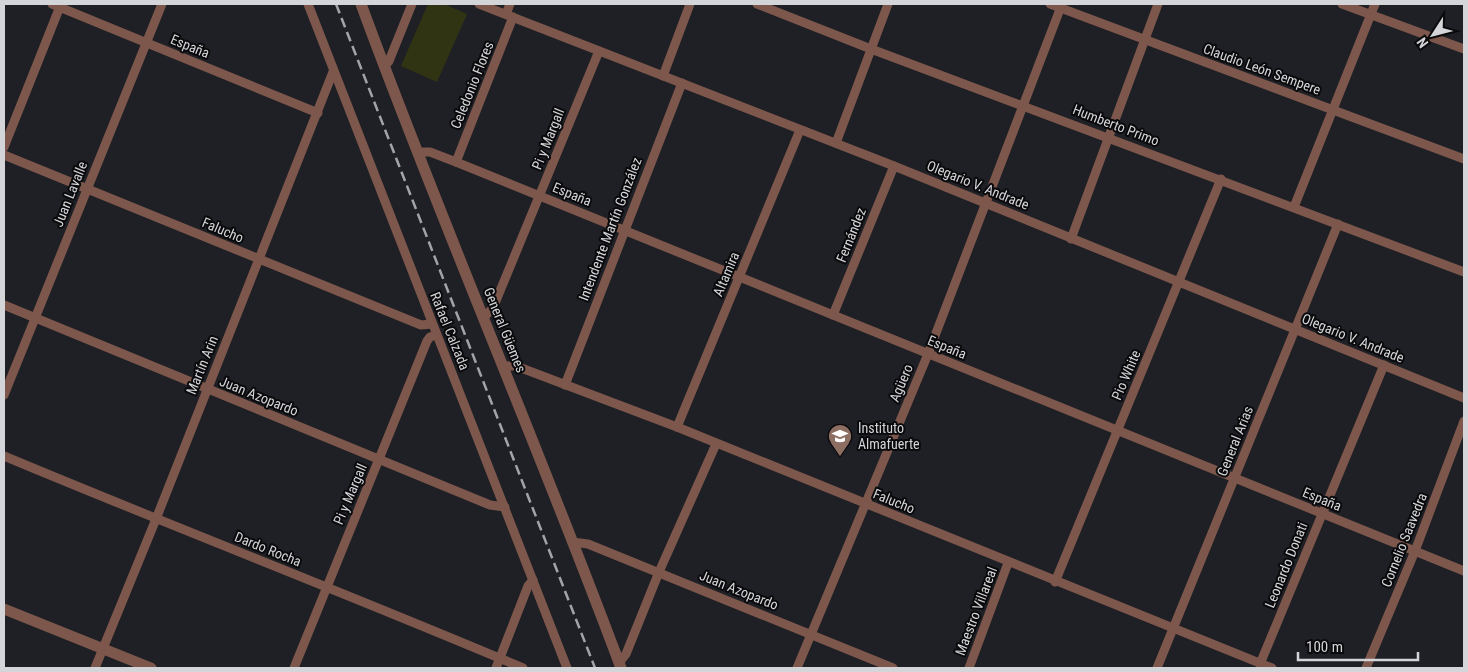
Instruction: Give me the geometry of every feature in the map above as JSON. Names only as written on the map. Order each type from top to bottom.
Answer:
[{"type":"street","name":"Juan Lavalle","points":[[4,395],[162,4]]},
{"type":"street","name":"Rafael Calzada","points":[[308,4],[333,72],[568,668]]},
{"type":"street","name":"General Güemes","points":[[361,4],[384,68],[504,366],[620,666]]},
{"type":"street","points":[[384,68],[389,61],[412,4]]},
{"type":"street","name":"Olegario V. Andrade","points":[[479,4],[894,166],[1464,398]]},
{"type":"street","name":"Celedonio Flores","points":[[456,162],[510,16],[510,4]]},
{"type":"street","points":[[663,76],[690,4]]},
{"type":"street","name":"Humberto Primo","points":[[758,4],[1464,272]]},
{"type":"street","points":[[836,143],[888,4]]},
{"type":"street","name":"Claudio León Sempere","points":[[1050,4],[1061,6],[1144,40],[1464,159]]},
{"type":"street","points":[[1071,239],[1158,4]]},
{"type":"street","points":[[1342,4],[1464,49]]},
{"type":"street","points":[[1294,207],[1374,4]]},
{"type":"street","name":"España","points":[[57,5],[318,113]]},
{"type":"street","points":[[4,147],[57,5]]},
{"type":"street","name":"Agüero","points":[[797,668],[928,354],[1061,6]]},
{"type":"street","name":"Pi y Margall","points":[[484,317],[493,308],[599,51]]},
{"type":"street","name":"Martín Arin","points":[[95,668],[260,260],[333,72]]},
{"type":"street","name":"Intendente Martín González","points":[[565,385],[682,83]]},
{"type":"street","name":"Altamira","points":[[677,427],[800,130]]},
{"type":"street","name":"España","points":[[418,152],[430,152],[456,162],[1464,571]]},
{"type":"street","name":"Falucho","points":[[4,155],[421,325],[432,324]]},
{"type":"street","name":"Fernández","points":[[833,315],[894,166]]},
{"type":"street","name":"Pio White","points":[[1055,582],[1221,179]]},
{"type":"street","name":"General Arias","points":[[1158,668],[1338,224]]},
{"type":"street","name":"Juan Azopardo","points":[[4,305],[206,390],[490,505],[505,507]]},
{"type":"street","name":"Pi y Margall","points":[[294,668],[427,341],[430,337],[436,335]]},
{"type":"street","name":"Leonardo Donati","points":[[1260,664],[1384,365]]},
{"type":"street","name":"Falucho","points":[[504,366],[516,366],[677,427],[1008,563],[1272,668]]},
{"type":"street","name":"Cornelio Saavedra","points":[[1366,668],[1415,551],[1464,422]]},
{"type":"street","points":[[620,666],[659,572],[716,444]]},
{"type":"street","name":"Dardo Rocha","points":[[4,456],[156,520],[327,587],[523,668]]},
{"type":"street","name":"Juan Azopardo","points":[[572,542],[588,544],[893,668]]},
{"type":"street","name":"Maestro Villareal","points":[[969,668],[1008,563]]},
{"type":"street","points":[[496,668],[528,586],[533,580]]},
{"type":"street","points":[[4,609],[151,668]]},
{"type":"green space","points":[[428,4],[444,4],[467,14],[437,82],[401,66]]},
{"type":"railway","points":[[336,4],[595,668]]},
{"type":"place","name":"Instituto Almafuerte","points":[[840,457]]}]
